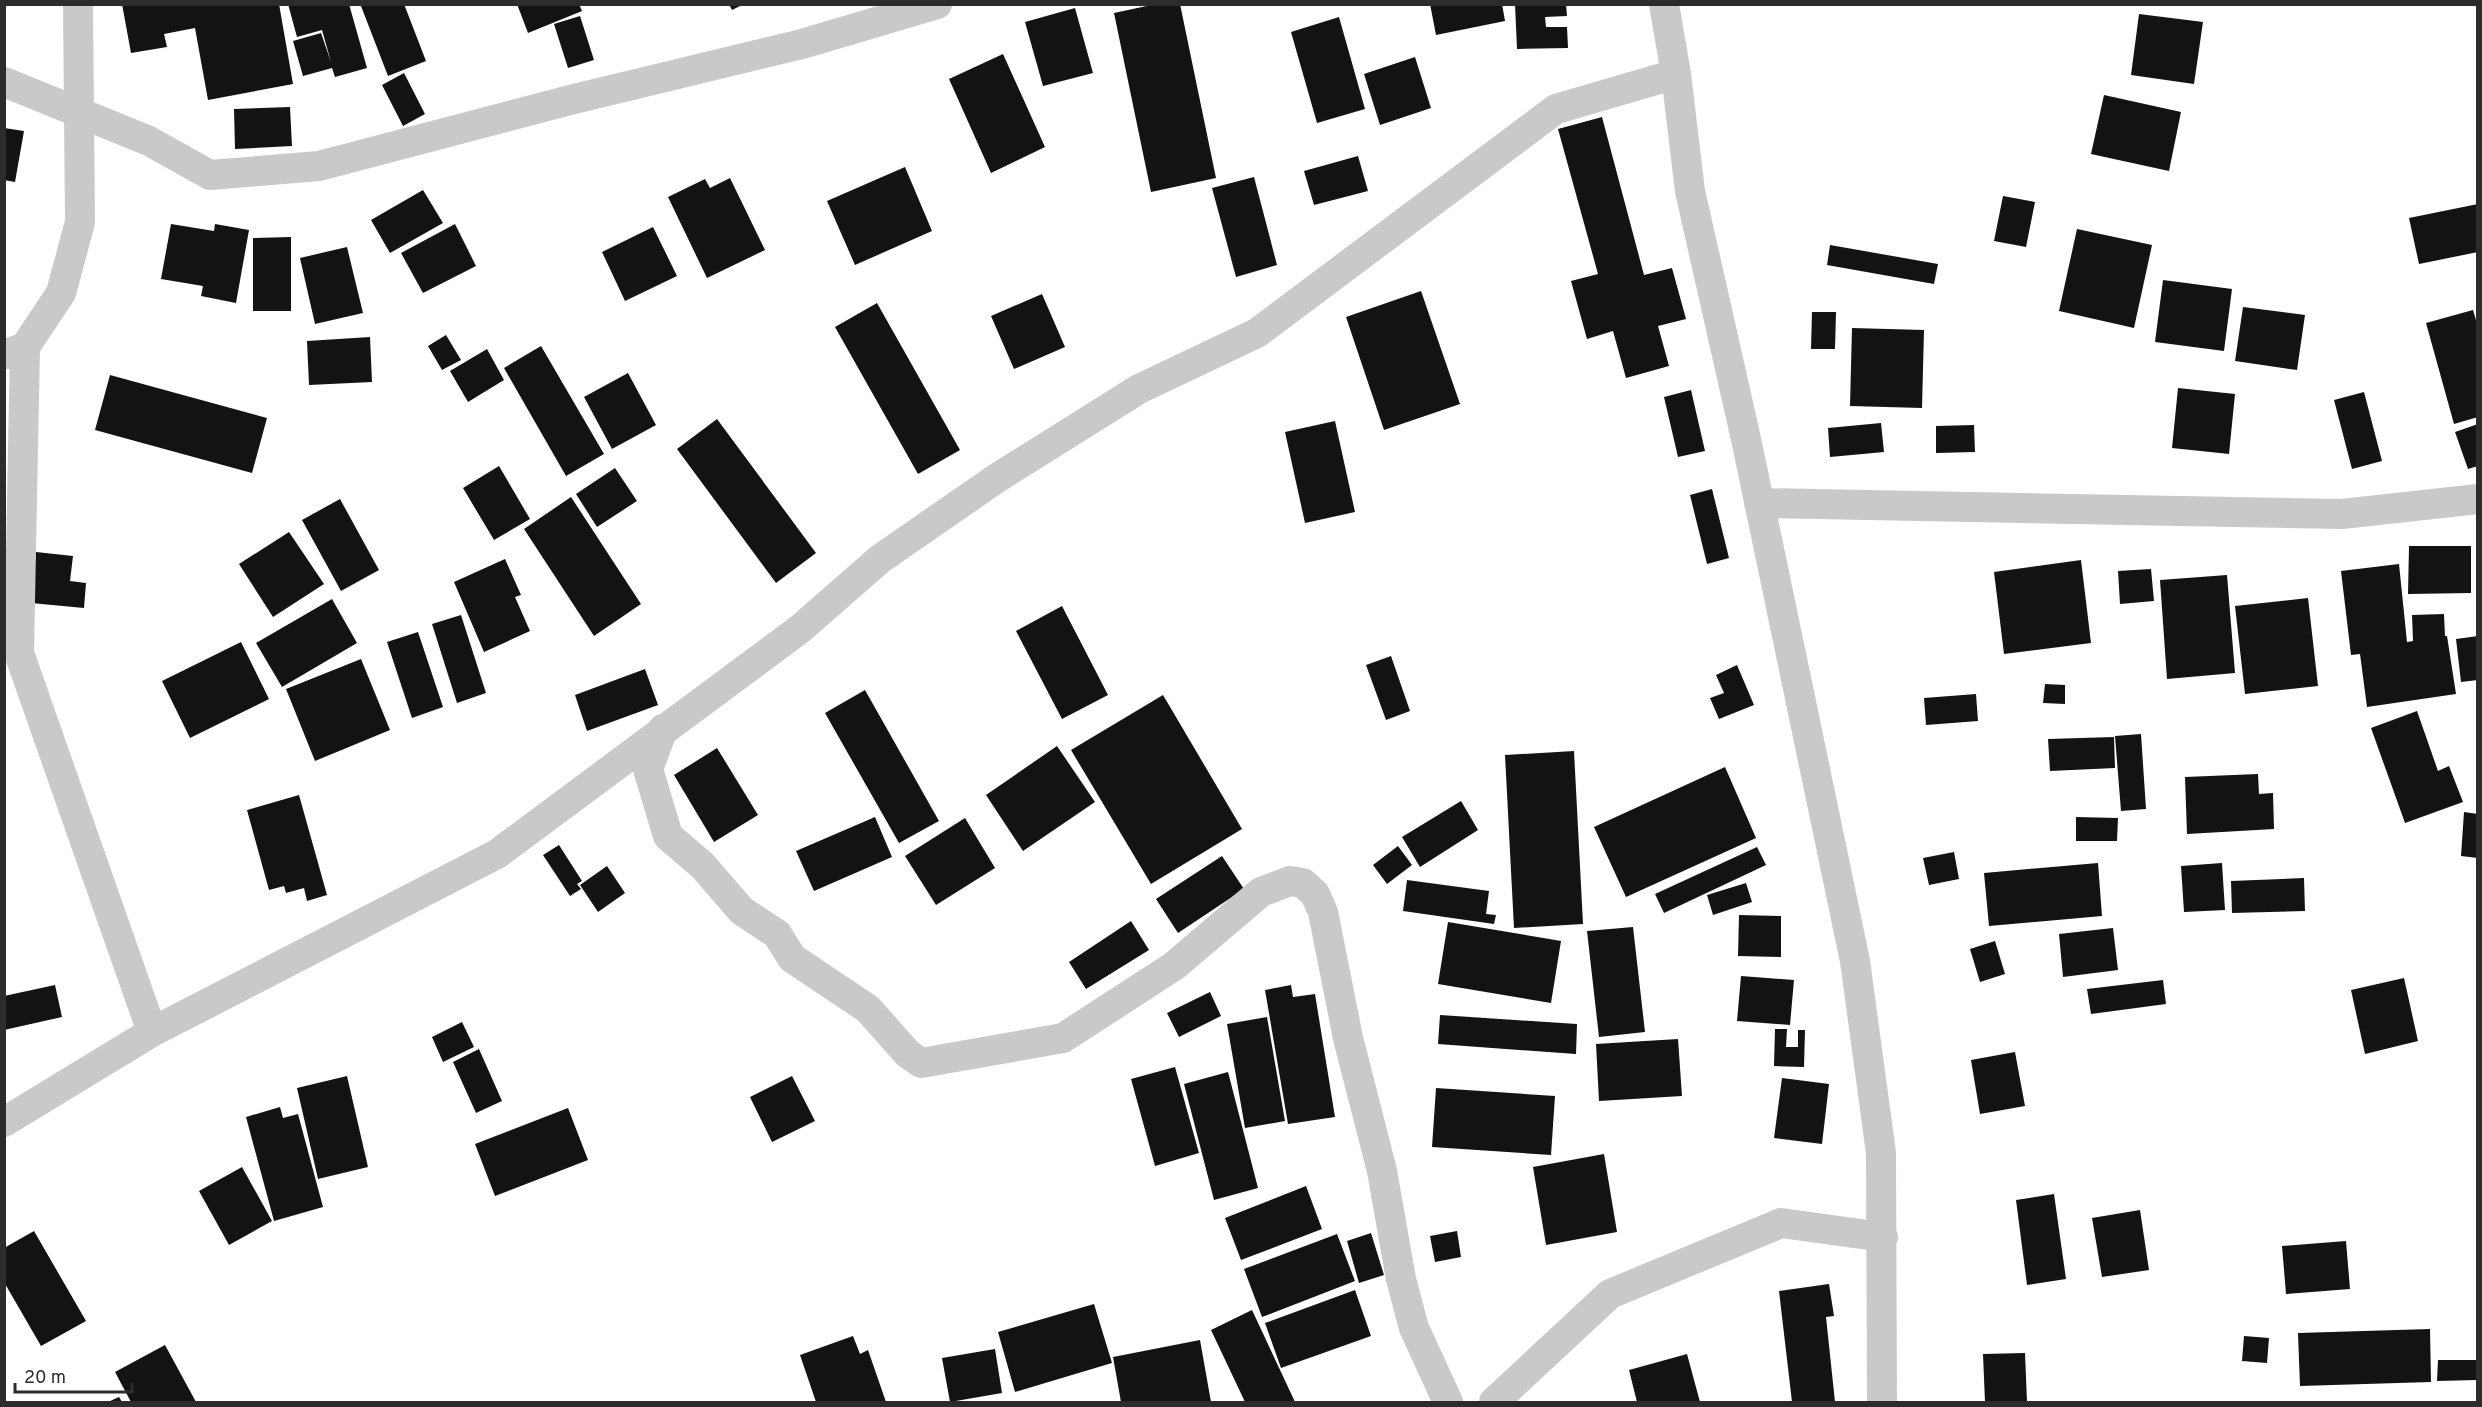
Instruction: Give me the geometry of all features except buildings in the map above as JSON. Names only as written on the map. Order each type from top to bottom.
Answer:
[{"type":"street","points":[[78,4],[80,222],[61,293],[15,351],[19,653],[152,1032]]},
{"type":"street","points":[[4,82],[148,141],[210,175],[319,166],[574,99],[802,44],[937,4]]},
{"type":"street","points":[[1664,4],[1676,74],[1690,191],[1759,503],[1855,961],[1881,1153],[1882,1402]]},
{"type":"street","points":[[4,1122],[152,1032],[496,854],[800,629],[880,559],[997,478],[1139,389],[1257,333],[1556,109],[1676,74]]},
{"type":"street","points":[[1759,503],[2342,514],[2478,499]]},
{"type":"street","points":[[663,729],[648,769],[668,836],[702,865],[742,911],[777,934],[792,958],[868,1009],[908,1054],[921,1063],[1063,1038],[1174,966],[1261,892],[1290,881],[1303,884],[1315,894],[1323,912],[1348,1038],[1382,1171],[1401,1279],[1414,1328],[1448,1402]]},
{"type":"street","points":[[1494,1402],[1610,1294],[1781,1223],[1882,1237]]}]
